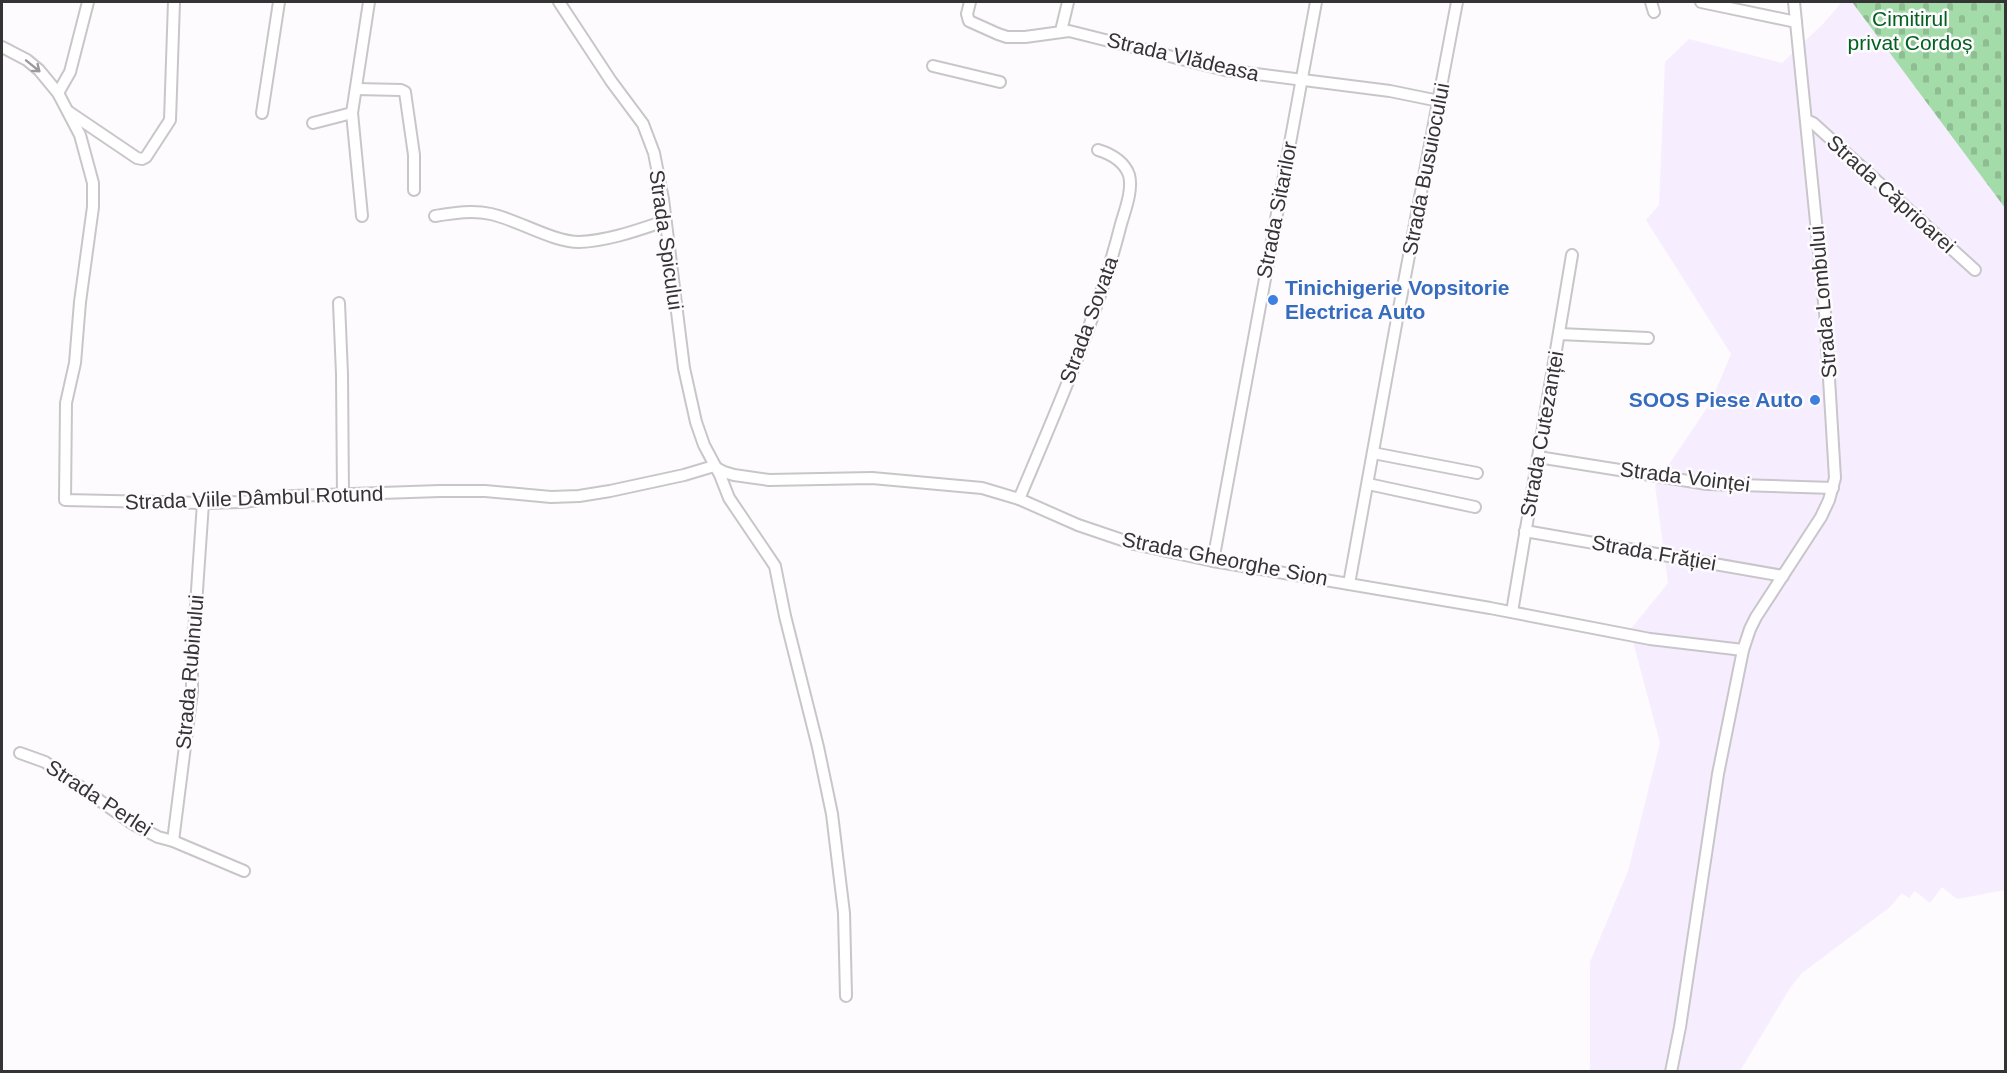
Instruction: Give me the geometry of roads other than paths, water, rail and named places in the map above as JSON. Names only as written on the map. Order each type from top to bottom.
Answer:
[{"type":"street","points":[[58,93],[70,72],[88,2]]},
{"type":"street","points":[[69,111],[137,158],[146,157],[170,120],[174,2]]},
{"type":"street","points":[[262,113],[279,2]]},
{"type":"street","points":[[362,216],[352,113],[369,2]]},
{"type":"street","name":"Strada Spicului","points":[[559,2],[606,74],[643,124],[654,153],[663,199],[677,319],[690,400],[704,445],[714,466],[736,509],[770,557],[778,576],[785,616],[818,747],[832,814],[844,913],[846,996]]},
{"type":"street","name":"Strada Vlădeasa","points":[[970,2],[967,14],[971,22],[998,34],[1015,38],[1061,31],[1083,33],[1225,70],[1389,91],[1439,101]]},
{"type":"street","points":[[1061,31],[1068,2]]},
{"type":"street","name":"Strada Sitarilor","points":[[1213,561],[1283,171],[1316,2]]},
{"type":"street","name":"Strada Busuiocului","points":[[1349,584],[1457,2]]},
{"type":"street","points":[[1701,2],[1796,22]]},
{"type":"street","name":"Strada Lombului","points":[[1671,1071],[1680,1027],[1718,774],[1743,650],[1750,629],[1821,517],[1833,488],[1835,464],[1825,312],[1794,2]]},
{"type":"street","name":"Strada Viile Dâmbul Rotund","points":[[2,47],[27,60],[39,70],[58,93],[80,135],[93,183],[94,194],[80,302],[75,363],[66,403],[65,500],[203,503],[242,502],[293,496],[485,491],[551,498],[579,496],[674,477],[714,466]]},
{"type":"street","points":[[933,66],[1000,82]]},
{"type":"street","points":[[356,89],[405,92],[414,155],[414,190]]},
{"type":"street","points":[[313,123],[352,113]]},
{"type":"street","name":"Strada Căprioarei","points":[[1806,120],[1813,123],[1975,270]]},
{"type":"street","name":"Strada Sovata","points":[[1019,499],[1096,310],[1128,197],[1129,176],[1125,167],[1108,153],[1098,150]]},
{"type":"street","points":[[435,216],[474,211],[492,214],[556,237],[579,242],[631,232],[665,221]]},
{"type":"street","name":"Strada Cutezanței","points":[[1512,612],[1572,255]]},
{"type":"street","points":[[339,303],[343,495]]},
{"type":"street","points":[[1558,334],[1648,338]]},
{"type":"street","points":[[1373,453],[1477,473]]},
{"type":"street","name":"Strada Voinței","points":[[1538,457],[1707,484],[1833,488]]},
{"type":"street","name":"Strada Gheorghe Sion","points":[[714,466],[734,475],[769,480],[872,478],[982,488],[1019,499],[1078,525],[1134,544],[1213,561],[1512,612],[1650,639],[1743,650]]},
{"type":"street","points":[[1368,484],[1475,507]]},
{"type":"street","name":"Strada Rubinului","points":[[173,841],[192,691],[203,503]]},
{"type":"street","name":"Strada Frăției","points":[[1526,531],[1783,576]]},
{"type":"street","name":"Strada Perlei","points":[[20,753],[45,762],[133,824],[158,837],[244,871]]},
{"type":"place","name":"Tinichigerie Vopsitorie Electrica Auto","points":[[1273,300]]},
{"type":"place","name":"SOOS Piese Auto","points":[[1815,400]]},
{"type":"park label","name":"Cimitirul privat Cordoș","points":[[1910,31]]}]
